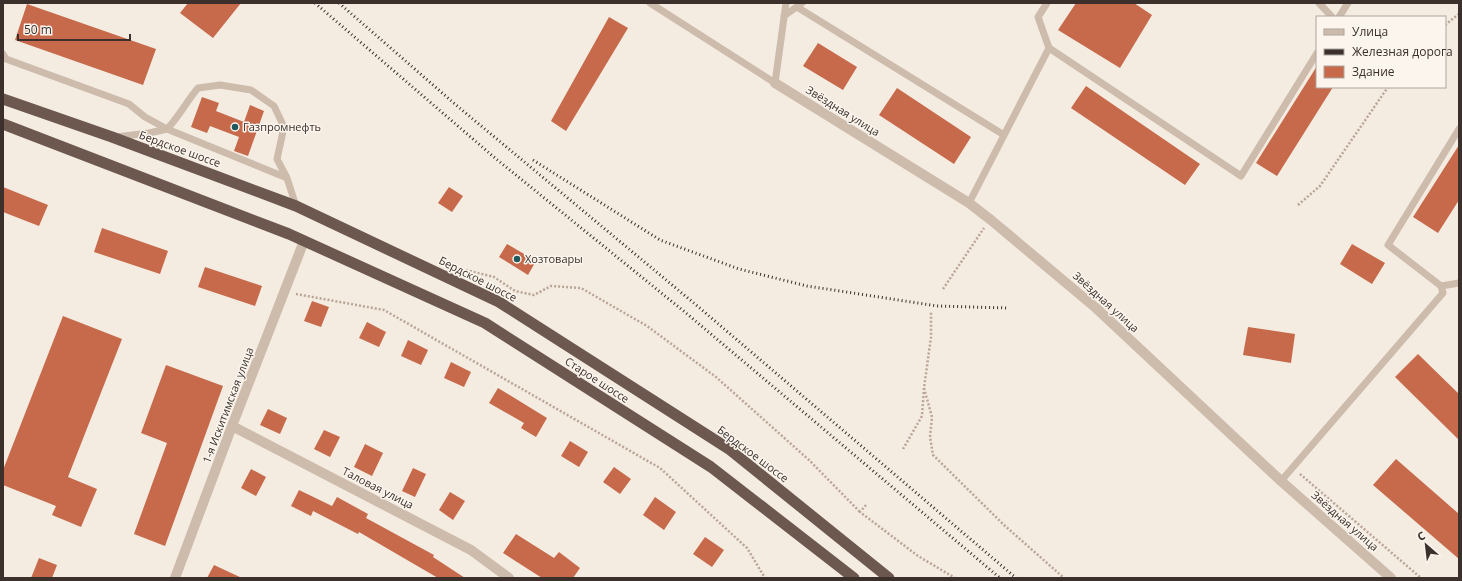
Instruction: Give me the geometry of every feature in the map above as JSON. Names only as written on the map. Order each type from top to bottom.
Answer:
[{"type":"highway","name":"Бердское шоссе","points":[[3,99],[112,137],[296,206],[498,302],[729,449],[889,578]]},
{"type":"highway","points":[[3,124],[304,241]]},
{"type":"highway","name":"Старое шоссе","points":[[304,241],[484,323],[711,467],[854,578]]},
{"type":"street","name":"Звёздная улица","points":[[775,83],[969,203],[992,220],[1096,308],[1281,481],[1391,578]]},
{"type":"street","name":"1-я Искитимская улица","points":[[176,578],[232,426],[304,241]]},
{"type":"street","name":"Таловая улица","points":[[232,426],[471,550],[508,578]]},
{"type":"lane","points":[[650,3],[775,83],[786,3]]},
{"type":"lane","points":[[1047,3],[1038,17],[1049,48],[1240,176],[1316,55]]},
{"type":"lane","points":[[1319,3],[1331,16]]},
{"type":"lane","points":[[1340,16],[1348,3]]},
{"type":"lane","points":[[784,16],[799,5],[1004,134]]},
{"type":"lane","points":[[969,203],[1049,48]]},
{"type":"lane","points":[[3,54],[6,59],[129,104],[145,117],[167,129],[288,178]]},
{"type":"lane","points":[[112,137],[149,133],[167,129],[177,119],[188,100],[198,88],[220,85],[251,90],[274,106],[284,127],[277,159],[288,178],[296,206]]},
{"type":"lane","points":[[1281,481],[1443,293],[1441,286],[1388,245],[1459,129]]},
{"type":"lane","points":[[1441,286],[1459,283]]},
{"type":"path","points":[[1446,23],[1459,14]]},
{"type":"path","points":[[1298,205],[1320,186],[1387,88]]},
{"type":"path","points":[[943,289],[982,230],[992,220]]},
{"type":"path","points":[[460,268],[494,277],[515,291],[534,295],[551,286],[581,288],[647,326],[716,377],[809,460],[860,512],[918,556],[955,578]]},
{"type":"path","points":[[284,292],[384,310],[660,468],[747,548],[765,578]]},
{"type":"path","points":[[903,449],[922,416],[924,388],[932,337],[931,312]]},
{"type":"path","points":[[924,388],[932,417],[930,438],[933,455],[1004,525],[1064,578]]},
{"type":"path","points":[[1293,468],[1421,578]]},
{"type":"path","points":[[860,512],[866,505]]},
{"type":"building","points":[[188,3],[241,3],[213,38],[180,13]]},
{"type":"building","points":[[1076,3],[1134,3],[1152,15],[1120,68],[1058,30]]},
{"type":"building","points":[[27,4],[156,49],[143,85],[15,40]]},
{"type":"building","points":[[609,17],[628,28],[566,131],[551,121]]},
{"type":"building","points":[[818,43],[857,67],[843,90],[803,66]]},
{"type":"building","points":[[1316,68],[1316,88],[1332,88],[1277,176],[1256,163]]},
{"type":"building","points":[[1086,86],[1200,164],[1185,185],[1071,108]]},
{"type":"building","points":[[897,88],[971,137],[954,164],[879,115]]},
{"type":"building","name":"Газпромнефть","points":[[202,97],[219,103],[216,111],[244,122],[250,105],[264,111],[248,156],[234,151],[239,137],[210,126],[207,133],[191,127]]},
{"type":"building","points":[[1459,145],[1459,200],[1438,233],[1413,217]]},
{"type":"building","points":[[3,187],[48,205],[39,226],[3,212]]},
{"type":"building","points":[[449,187],[463,196],[452,212],[438,203]]},
{"type":"building","points":[[102,228],[168,251],[160,274],[94,252]]},
{"type":"building","name":"Хозтовары","points":[[507,244],[536,261],[528,275],[499,257]]},
{"type":"building","points":[[1352,244],[1385,263],[1372,284],[1340,264]]},
{"type":"building","points":[[205,267],[262,286],[255,306],[198,287]]},
{"type":"building","points":[[312,301],[329,307],[321,327],[304,321]]},
{"type":"building","points":[[63,316],[122,339],[68,477],[97,489],[81,527],[52,515],[56,506],[3,485],[3,470]]},
{"type":"building","points":[[367,322],[386,332],[379,347],[359,338]]},
{"type":"building","points":[[1248,327],[1295,334],[1291,363],[1243,355]]},
{"type":"building","points":[[408,340],[428,350],[421,365],[401,356]]},
{"type":"building","points":[[1418,354],[1459,394],[1459,440],[1395,377]]},
{"type":"building","points":[[451,362],[471,372],[464,387],[444,378]]},
{"type":"building","points":[[166,365],[223,386],[165,546],[134,534],[167,443],[141,433]]},
{"type":"building","points":[[498,388],[547,418],[536,437],[521,428],[524,423],[489,403]]},
{"type":"building","points":[[268,409],[287,418],[280,434],[260,425]]},
{"type":"building","points":[[324,430],[340,437],[330,457],[314,449]]},
{"type":"building","points":[[570,441],[588,452],[579,467],[561,456]]},
{"type":"building","points":[[365,444],[383,453],[372,476],[354,467]]},
{"type":"building","points":[[1396,459],[1459,514],[1459,559],[1373,485]]},
{"type":"building","points":[[614,467],[631,479],[620,494],[603,482]]},
{"type":"building","points":[[413,468],[426,474],[415,497],[402,491]]},
{"type":"building","points":[[251,469],[266,477],[256,496],[241,488]]},
{"type":"building","points":[[299,490],[332,506],[337,497],[368,514],[366,518],[434,555],[433,557],[465,578],[438,578],[359,532],[358,534],[313,511],[311,516],[291,506]]},
{"type":"building","points":[[450,492],[465,501],[453,520],[439,510]]},
{"type":"building","points":[[655,497],[676,512],[664,530],[643,515]]},
{"type":"building","points":[[516,534],[554,558],[559,552],[580,568],[573,578],[542,578],[503,553]]},
{"type":"building","points":[[705,537],[724,550],[712,567],[693,554]]},
{"type":"building","points":[[39,558],[57,565],[52,578],[31,578]]},
{"type":"building","points":[[214,565],[242,578],[207,578]]},
{"type":"railway","points":[[315,3],[495,158],[686,313],[1000,578]]},
{"type":"railway","points":[[339,3],[456,105],[695,304],[1016,578]]},
{"type":"railway","points":[[533,160],[660,240],[739,269],[807,286],[937,306],[1007,308]]},
{"type":"place","name":"Газпромнефть","points":[[235,127]]},
{"type":"place","name":"Хозтовары","points":[[517,259]]}]
